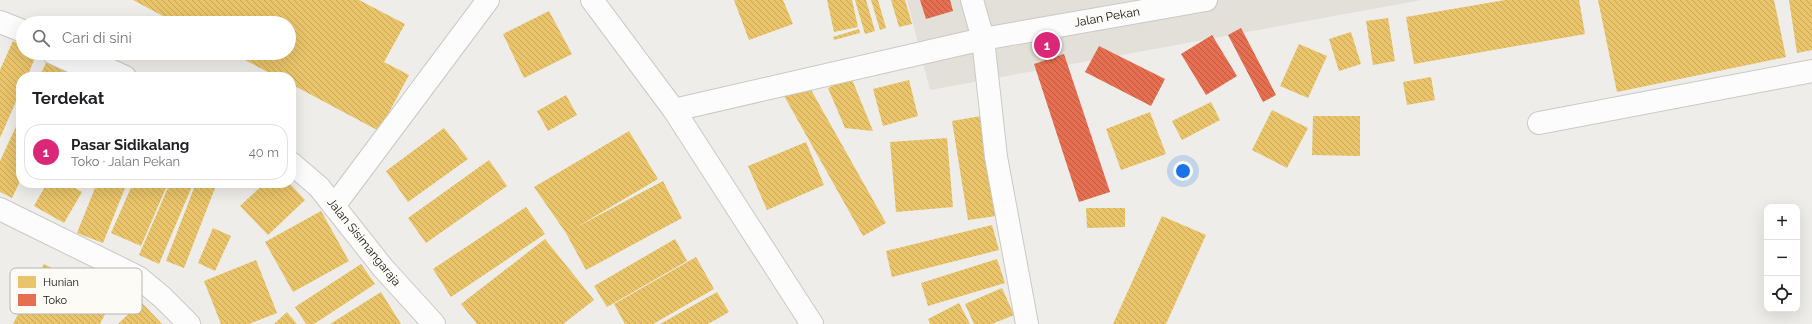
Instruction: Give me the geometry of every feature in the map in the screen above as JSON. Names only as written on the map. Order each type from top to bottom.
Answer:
[{"type":"main road","points":[[334,206],[488,0]]},
{"type":"main road","points":[[592,0],[674,110],[812,324]]},
{"type":"main road","points":[[972,0],[984,39],[996,157],[1027,324]]},
{"type":"main road","name":"Jalan Pekan","points":[[674,110],[984,39],[1206,0]]},
{"type":"main road","points":[[0,22],[16,28]]},
{"type":"main road","points":[[0,33],[16,39]]},
{"type":"main road","points":[[68,60],[94,72]]},
{"type":"main road","points":[[88,60],[115,72]]},
{"type":"main road","points":[[1539,123],[1812,71]]},
{"type":"main road","name":"Jalan Sisimangaraja","points":[[296,167],[319,187],[383,268],[434,324]]},
{"type":"main road","name":"Jalan Sisimangaraja","points":[[296,179],[315,199],[396,303],[416,324]]},
{"type":"main road","points":[[0,209],[120,268]]},
{"type":"main road","points":[[142,280],[162,297],[189,324]]},
{"type":"shaded area","points":[[907,0],[1422,0],[930,90]]},
{"type":"building: Hunian","points":[[133,0],[359,0],[405,24],[384,62],[409,75],[379,131],[296,87],[296,72],[268,72],[245,60],[296,60],[296,16],[163,16]]},
{"type":"building: Hunian","points":[[734,0],[783,0],[793,24],[749,40]]},
{"type":"building: Hunian","points":[[827,0],[852,0],[858,27],[834,32]]},
{"type":"building: Hunian","points":[[855,0],[866,0],[875,31],[865,34]]},
{"type":"building: Hunian","points":[[871,0],[878,0],[886,28],[880,30]]},
{"type":"building: Hunian","points":[[891,0],[905,0],[912,24],[899,27]]},
{"type":"building: Hunian","points":[[1505,0],[1579,0],[1585,34],[1414,64],[1406,17]]},
{"type":"building: Hunian","points":[[1598,0],[1774,0],[1786,57],[1617,92]]},
{"type":"building: Hunian","points":[[1789,0],[1812,0],[1812,50],[1797,53]]},
{"type":"building: Hunian","points":[[549,11],[572,54],[524,78],[503,34]]},
{"type":"building: Hunian","points":[[1388,18],[1395,61],[1373,65],[1366,21]]},
{"type":"building: Hunian","points":[[859,29],[860,33],[834,40],[833,37]]},
{"type":"building: Hunian","points":[[1351,32],[1361,64],[1339,71],[1329,39]]},
{"type":"building: Hunian","points":[[13,41],[16,42],[16,60],[34,60],[29,72],[16,72],[16,101],[0,138],[0,70]]},
{"type":"building: Hunian","points":[[1299,44],[1327,56],[1308,98],[1280,86]]},
{"type":"building: Hunian","points":[[48,60],[56,60],[73,68],[71,72],[42,72]]},
{"type":"building: Hunian","points":[[851,77],[873,131],[845,128],[828,88]]},
{"type":"building: Hunian","points":[[1431,77],[1435,100],[1407,105],[1403,82]]},
{"type":"building: Hunian","points":[[909,80],[918,116],[883,126],[873,89]]},
{"type":"building: Hunian","points":[[806,81],[886,223],[863,236],[783,94]]},
{"type":"building: Hunian","points":[[566,95],[577,115],[548,131],[537,111]]},
{"type":"building: Hunian","points":[[1211,102],[1220,120],[1182,140],[1172,121]]},
{"type":"building: Hunian","points":[[1272,110],[1308,128],[1287,168],[1252,150]]},
{"type":"building: Hunian","points":[[1150,112],[1166,154],[1121,170],[1106,129]]},
{"type":"building: Hunian","points":[[981,116],[996,216],[968,220],[952,121]]},
{"type":"building: Hunian","points":[[1313,116],[1360,116],[1360,156],[1312,155]]},
{"type":"building: Hunian","points":[[16,127],[17,188],[12,198],[0,192],[0,161]]},
{"type":"building: Hunian","points":[[444,128],[468,159],[408,202],[386,171]]},
{"type":"building: Hunian","points":[[629,131],[658,179],[575,228],[663,181],[682,218],[586,270],[566,233],[534,187]]},
{"type":"building: Hunian","points":[[947,138],[953,207],[896,212],[890,142]]},
{"type":"building: Hunian","points":[[806,142],[824,185],[767,210],[748,166]]},
{"type":"building: Hunian","points":[[489,160],[507,186],[426,243],[408,218]]},
{"type":"building: Hunian","points":[[44,188],[75,188],[82,192],[64,223],[34,206]]},
{"type":"building: Hunian","points":[[95,188],[125,188],[103,243],[77,233]]},
{"type":"building: Hunian","points":[[131,188],[166,188],[141,246],[111,233]]},
{"type":"building: Hunian","points":[[168,188],[191,188],[159,264],[139,255]]},
{"type":"building: Hunian","points":[[194,188],[215,188],[184,268],[166,261]]},
{"type":"building: Hunian","points":[[260,188],[294,188],[305,200],[268,235],[240,206]]},
{"type":"building: Hunian","points":[[526,207],[545,234],[451,297],[433,269]]},
{"type":"building: Hunian","points":[[1086,208],[1125,208],[1125,227],[1087,228]]},
{"type":"building: Hunian","points":[[321,211],[349,261],[293,292],[265,242]]},
{"type":"building: Hunian","points":[[1162,216],[1206,235],[1166,324],[1113,324]]},
{"type":"building: Hunian","points":[[992,225],[999,250],[892,277],[886,251]]},
{"type":"building: Hunian","points":[[213,228],[231,236],[215,271],[198,263]]},
{"type":"building: Hunian","points":[[545,239],[594,300],[563,324],[477,324],[461,304]]},
{"type":"building: Hunian","points":[[675,239],[687,261],[607,307],[594,286]]},
{"type":"building: Hunian","points":[[696,257],[714,289],[653,324],[625,324],[614,304]]},
{"type":"building: Hunian","points":[[997,259],[1005,283],[928,306],[921,283]]},
{"type":"building: Hunian","points":[[256,260],[277,313],[249,324],[221,324],[204,281]]},
{"type":"building: Hunian","points":[[44,264],[52,268],[42,268]]},
{"type":"building: Hunian","points":[[361,264],[375,284],[314,324],[306,324],[295,307]]},
{"type":"building: Hunian","points":[[1002,288],[1014,315],[992,324],[974,324],[965,304]]},
{"type":"building: Hunian","points":[[381,292],[401,324],[330,324]]},
{"type":"building: Hunian","points":[[717,292],[729,312],[708,324],[660,324]]},
{"type":"building: Hunian","points":[[142,303],[162,324],[118,324],[128,314],[142,314]]},
{"type":"building: Hunian","points":[[959,303],[970,324],[930,324],[928,319]]},
{"type":"building: Hunian","points":[[287,312],[297,324],[274,324]]},
{"type":"building: Hunian","points":[[18,314],[105,314],[100,324],[13,324]]},
{"type":"building: Toko","points":[[920,0],[950,0],[953,11],[926,19]]},
{"type":"building: Toko","points":[[1241,28],[1276,95],[1263,102],[1228,35]]},
{"type":"building: Toko","points":[[1212,35],[1237,76],[1206,95],[1181,54]]},
{"type":"building: Toko","points":[[1099,46],[1165,79],[1151,106],[1085,72]]},
{"type":"building: Toko","points":[[1064,54],[1110,192],[1079,202],[1034,64]]},
{"type":"place","name":"Pasar Sidikalang","points":[[1047,45]]}]
